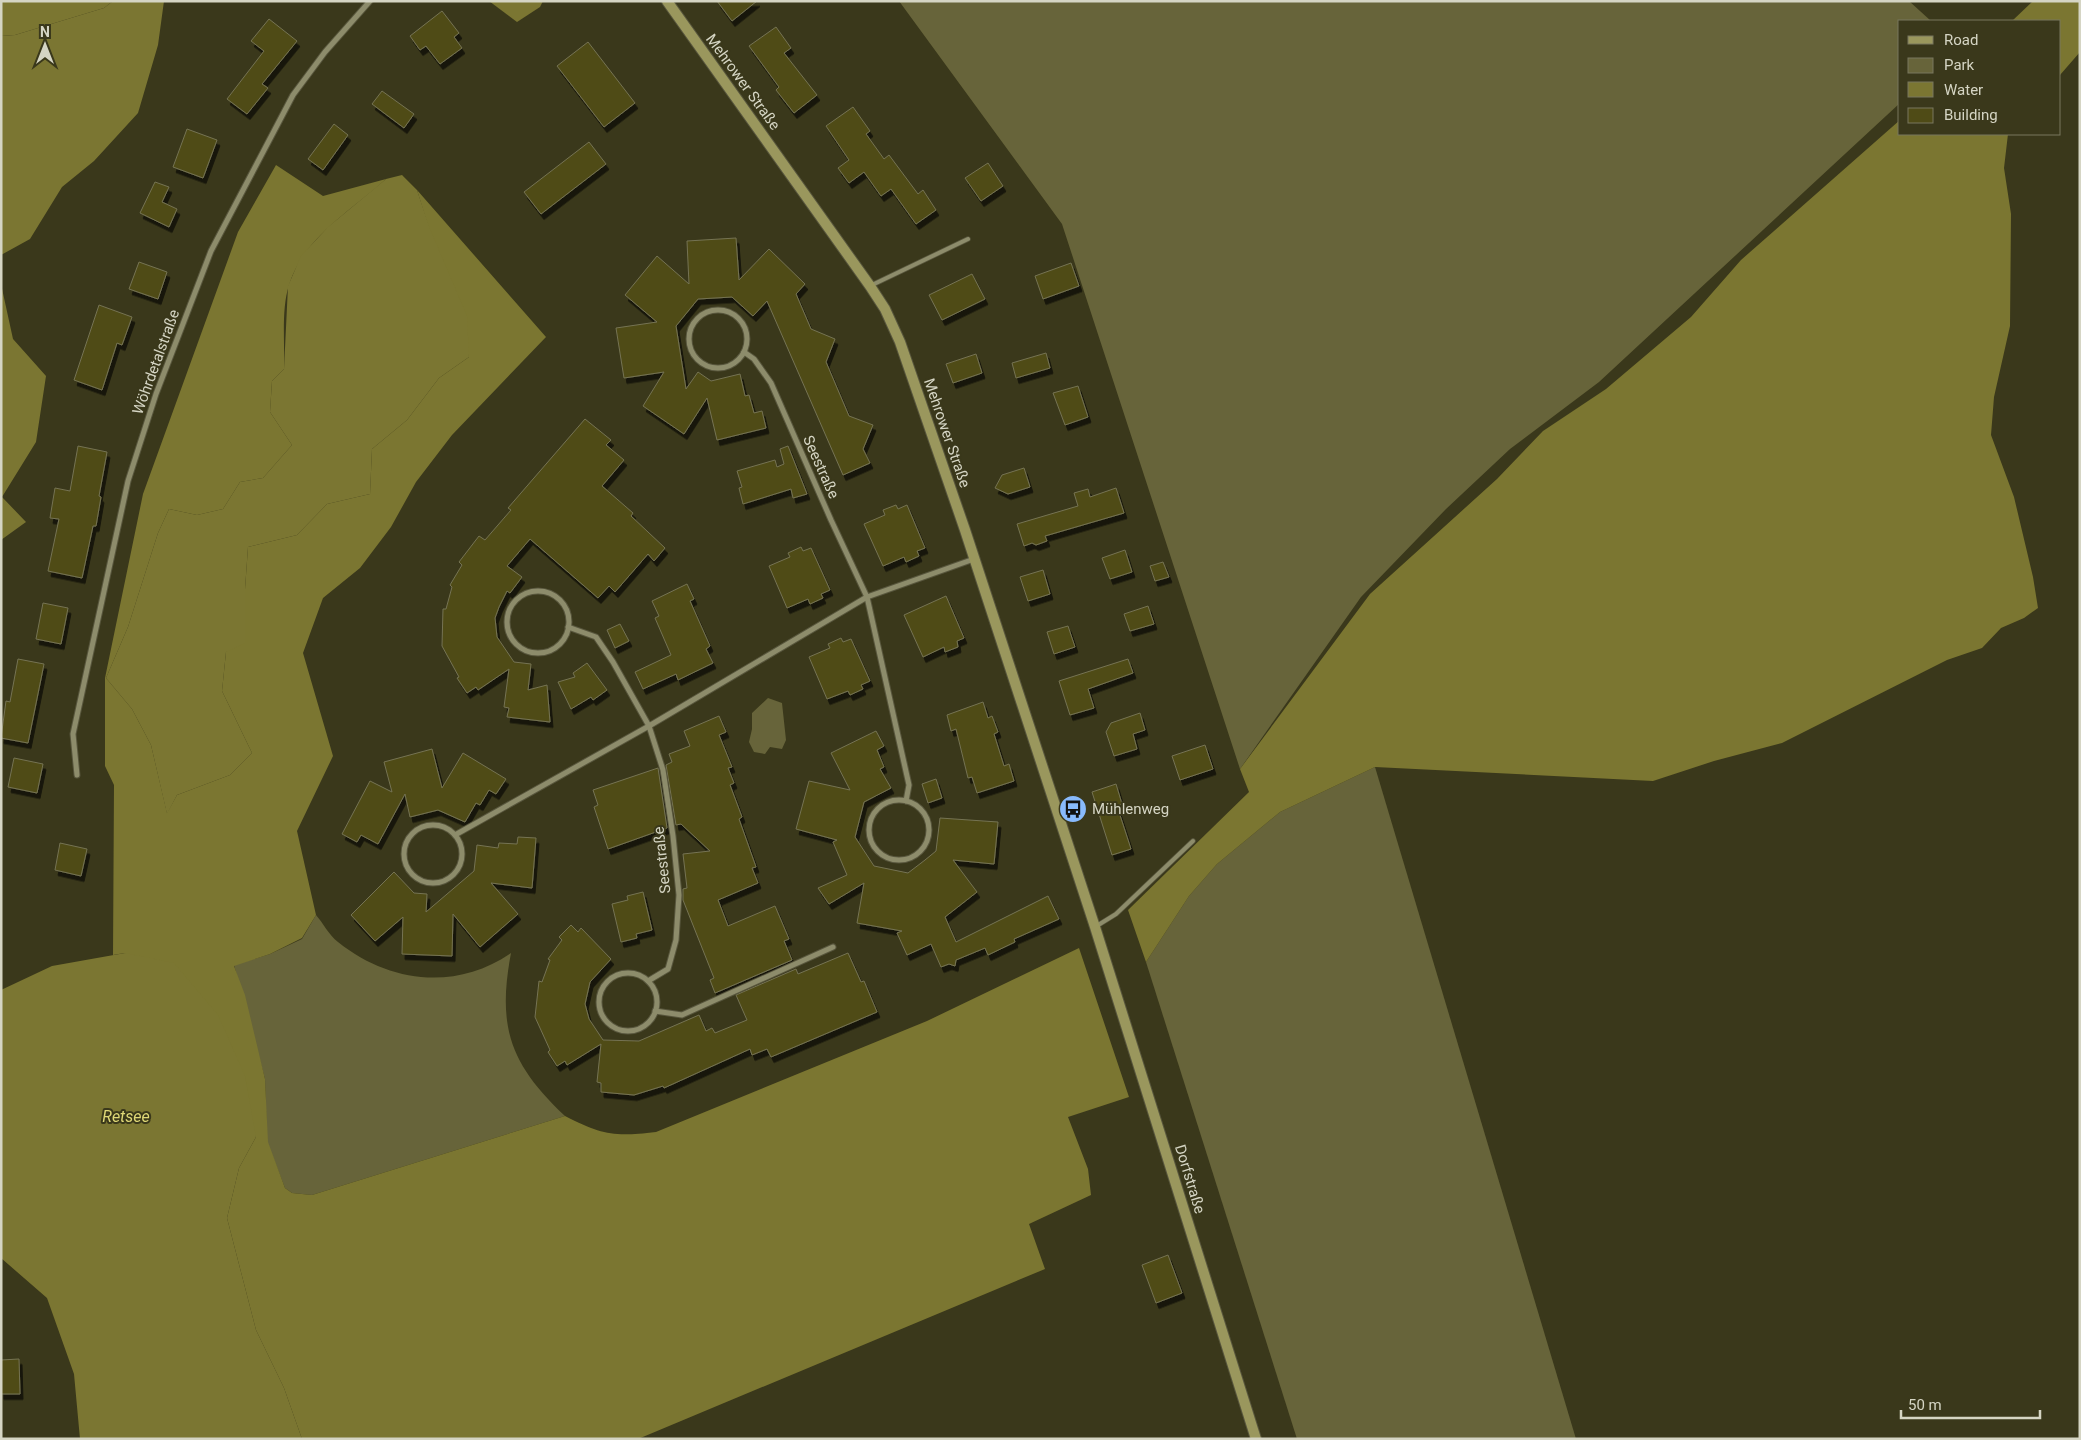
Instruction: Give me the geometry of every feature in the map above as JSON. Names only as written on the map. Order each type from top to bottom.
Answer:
[{"type":"main road","name":"Mehrower Straße","points":[[666,1],[885,309],[900,342],[974,559],[1095,927]]},
{"type":"main road","name":"Dorfstraße","points":[[1095,927],[1256,1439]]},
{"type":"street","name":"Wöhrdetalstraße","points":[[77,775],[73,734],[128,481],[156,394],[211,250],[293,95],[325,52],[370,1]]},
{"type":"street","points":[[720,309],[729,312],[744,324],[747,333],[744,352],[731,365],[722,368],[703,364],[691,349],[690,330],[701,315],[720,309]]},
{"type":"street","name":"Seestraße","points":[[744,352],[754,359],[771,383],[831,520],[868,598],[909,786],[906,801]]},
{"type":"street","points":[[455,835],[649,726],[868,598],[974,559]]},
{"type":"street","points":[[533,592],[544,592],[561,602],[567,610],[568,627],[563,641],[556,648],[546,653],[536,654],[517,646],[510,638],[507,618],[510,609],[520,597],[533,592]]},
{"type":"street","name":"Seestraße","points":[[568,627],[596,637],[613,662],[649,726],[663,770],[673,836],[679,895],[676,940],[668,969],[648,981]]},
{"type":"street","points":[[906,801],[922,812],[929,829],[928,839],[924,847],[908,859],[889,858],[874,846],[870,837],[869,826],[878,809],[886,803],[906,801]]},
{"type":"street","points":[[433,825],[442,827],[455,835],[461,847],[462,857],[454,875],[437,883],[427,883],[410,873],[404,857],[405,846],[415,831],[433,825]]},
{"type":"street","points":[[656,1011],[682,1015],[834,948]]},
{"type":"street","points":[[630,972],[648,981],[657,997],[656,1011],[649,1022],[641,1028],[623,1031],[607,1023],[601,1014],[598,1004],[603,985],[620,973],[630,972]]},
{"type":"lane","points":[[870,286],[968,239]]},
{"type":"lane","points":[[1095,927],[1116,914],[1193,841]]},
{"type":"green space","points":[[899,1],[1909,1],[1930,20],[1898,20],[1898,105],[1599,382],[1510,449],[1446,509],[1361,597],[1240,769],[1062,224]]},
{"type":"green space","points":[[768,698],[782,703],[786,740],[782,749],[770,747],[765,754],[754,752],[749,742],[752,729],[752,713]]},
{"type":"green space","points":[[1375,767],[1576,1439],[1297,1439],[1146,962],[1189,896],[1217,864],[1280,812]]},
{"type":"green space","points":[[316,915],[338,942],[358,956],[401,974],[423,977],[446,977],[468,973],[490,965],[511,953],[506,1002],[507,1023],[512,1043],[531,1079],[565,1116],[312,1195],[292,1193],[285,1188],[267,1142],[265,1079],[234,965],[270,954],[302,939]]},
{"type":"shaded area","points":[[1,1],[113,1],[104,8],[15,35],[1,36]]},
{"type":"shaded area","points":[[2033,1],[2080,1],[2080,52],[2061,74],[2061,20],[2013,20]]},
{"type":"shaded area","points":[[1898,122],[1898,135],[2008,135],[2004,168],[2011,214],[2010,326],[1994,397],[1991,435],[2014,497],[2033,577],[2038,608],[2024,618],[2001,628],[1982,648],[1947,660],[1782,743],[1714,761],[1653,781],[1375,767],[1280,812],[1217,864],[1189,896],[1146,962],[1128,910],[1249,792],[1240,769],[1370,594],[1497,479],[1543,431],[1606,389],[1691,317],[1741,260]]},
{"type":"shaded area","points":[[276,165],[323,196],[386,179],[317,239],[305,253],[289,285],[284,316],[284,369],[272,381],[270,412],[292,445],[263,478],[240,482],[223,509],[197,515],[169,509],[158,533],[128,627],[106,678],[132,709],[151,745],[167,813],[177,795],[230,775],[252,753],[222,691],[226,652],[245,589],[248,547],[297,535],[327,504],[370,494],[372,449],[407,420],[439,378],[469,357],[417,190],[546,337],[452,435],[416,482],[391,527],[360,568],[323,598],[303,653],[333,756],[297,831],[316,915],[302,938],[270,954],[234,966],[245,995],[265,1079],[268,1142],[285,1188],[292,1193],[312,1195],[565,1116],[599,1131],[609,1133],[656,1132],[927,1021],[1079,948],[1129,1097],[1068,1117],[1088,1169],[1091,1195],[1029,1224],[1045,1269],[638,1439],[302,1439],[284,1388],[256,1330],[227,1218],[239,1168],[256,1137],[125,953],[113,955],[114,785],[105,766],[105,678],[143,494],[238,232]]},
{"type":"water","points":[[113,1],[164,1],[158,45],[138,113],[94,161],[62,187],[30,239],[1,255],[1,36],[15,35],[104,8]]},
{"type":"water","points":[[489,1],[543,1],[540,7],[517,22]]},
{"type":"water","points":[[402,175],[417,190],[430,229],[467,316],[469,357],[439,378],[407,420],[372,449],[370,494],[327,504],[297,535],[248,547],[245,589],[245,643],[226,652],[222,691],[252,753],[230,775],[177,795],[167,814],[151,745],[132,709],[106,678],[128,627],[158,533],[169,509],[197,515],[223,509],[240,482],[263,478],[292,445],[270,412],[272,381],[284,369],[288,286],[301,256],[328,227],[386,179]]},
{"type":"water","points":[[1,284],[13,339],[46,376],[36,442],[2,497],[26,522],[1,540]]},
{"type":"water","name":"Retsee","points":[[125,953],[174,963],[218,1015],[245,1076],[256,1137],[239,1168],[227,1218],[256,1330],[284,1388],[302,1439],[80,1439],[74,1374],[47,1298],[1,1258],[1,990],[52,966]]},
{"type":"building","points":[[717,1],[757,1],[732,21]]},
{"type":"building","points":[[442,11],[459,33],[454,37],[462,48],[440,64],[426,46],[420,50],[410,36]]},
{"type":"building","points":[[269,19],[297,41],[262,84],[268,88],[247,114],[227,99],[264,51],[251,41]]},
{"type":"building","points":[[776,27],[791,48],[784,53],[817,95],[794,113],[776,90],[779,87],[749,46]]},
{"type":"building","points":[[588,42],[635,103],[604,127],[557,66]]},
{"type":"building","points":[[382,91],[414,114],[404,128],[372,104]]},
{"type":"building","points":[[853,107],[870,131],[866,134],[884,159],[889,155],[918,194],[923,190],[936,210],[916,224],[891,189],[881,196],[864,172],[849,183],[838,168],[849,160],[826,126]]},
{"type":"building","points":[[334,124],[348,135],[323,170],[308,159]]},
{"type":"building","points":[[187,129],[217,140],[203,178],[173,167]]},
{"type":"building","points":[[589,142],[606,164],[541,214],[524,192]]},
{"type":"building","points":[[988,163],[1003,186],[981,201],[965,178]]},
{"type":"building","points":[[155,182],[169,187],[162,202],[177,209],[169,227],[140,213]]},
{"type":"building","points":[[736,238],[739,280],[769,249],[805,284],[796,294],[811,329],[835,339],[826,362],[849,416],[873,425],[863,449],[870,463],[843,475],[767,301],[753,316],[732,297],[698,299],[676,326],[686,389],[698,372],[711,381],[740,374],[745,396],[749,395],[754,413],[762,411],[766,428],[717,440],[707,398],[684,434],[643,406],[664,372],[624,378],[616,328],[657,322],[625,295],[657,256],[689,284],[687,241]]},
{"type":"building","points":[[139,262],[167,272],[158,299],[129,289]]},
{"type":"building","points":[[1071,263],[1079,286],[1043,299],[1035,276]]},
{"type":"building","points":[[972,274],[985,299],[942,320],[929,295]]},
{"type":"building","points":[[99,305],[132,317],[122,345],[117,343],[102,390],[74,380]]},
{"type":"building","points":[[1046,353],[1050,368],[1016,378],[1012,363]]},
{"type":"building","points":[[976,354],[982,373],[953,383],[946,364]]},
{"type":"building","points":[[1078,386],[1088,417],[1065,425],[1053,393]]},
{"type":"building","points":[[585,419],[611,440],[606,445],[624,460],[602,486],[633,513],[631,516],[665,548],[654,561],[648,554],[615,592],[609,586],[598,598],[530,539],[507,566],[522,577],[510,593],[507,591],[499,607],[495,618],[497,637],[514,662],[531,664],[528,690],[547,685],[550,722],[507,717],[509,708],[504,707],[509,669],[478,690],[476,687],[467,693],[457,678],[459,677],[442,646],[443,609],[446,609],[452,587],[450,585],[462,565],[459,562],[479,536],[485,540],[511,510],[508,508]]},
{"type":"building","points":[[78,446],[107,452],[96,526],[93,526],[82,578],[48,571],[59,519],[50,518],[55,488],[70,491]]},
{"type":"building","points":[[788,446],[807,494],[793,498],[791,489],[743,504],[739,488],[742,487],[737,471],[775,460],[777,467],[784,464],[780,449]]},
{"type":"building","points":[[1024,468],[1030,487],[1008,494],[995,488],[1002,475]]},
{"type":"building","points":[[1116,488],[1124,513],[1045,536],[1047,541],[1036,545],[1032,543],[1024,546],[1017,524],[1078,506],[1074,493],[1088,489],[1090,497]]},
{"type":"building","points":[[896,505],[898,509],[907,505],[925,548],[917,551],[919,556],[906,562],[904,557],[883,566],[864,524],[885,515],[883,510]]},
{"type":"building","points":[[801,547],[803,551],[811,548],[830,590],[821,594],[823,598],[810,604],[808,599],[787,608],[769,566],[790,557],[788,553]]},
{"type":"building","points":[[1125,550],[1132,572],[1110,579],[1102,558]]},
{"type":"building","points":[[1163,562],[1169,577],[1155,581],[1150,566]]},
{"type":"building","points":[[1043,570],[1050,594],[1028,601],[1020,577]]},
{"type":"building","points":[[687,584],[694,599],[690,601],[710,646],[706,649],[713,663],[678,680],[676,674],[643,689],[635,672],[671,655],[655,618],[659,616],[652,601]]},
{"type":"building","points":[[946,596],[964,638],[957,641],[958,647],[945,652],[944,647],[923,657],[904,615]]},
{"type":"building","points":[[43,603],[68,608],[61,644],[36,639]]},
{"type":"building","points":[[1148,606],[1154,624],[1130,631],[1124,614]]},
{"type":"building","points":[[620,624],[629,641],[615,648],[607,630]]},
{"type":"building","points":[[1068,626],[1075,647],[1054,654],[1047,632]]},
{"type":"building","points":[[841,638],[843,642],[851,639],[870,681],[861,685],[863,689],[850,695],[848,691],[827,699],[809,657],[830,648],[828,644]]},
{"type":"building","points":[[18,659],[44,664],[28,743],[1,738],[6,701],[10,702]]},
{"type":"building","points":[[1128,659],[1133,673],[1088,689],[1094,708],[1070,715],[1059,681]]},
{"type":"building","points":[[587,663],[607,690],[593,700],[591,697],[571,709],[558,682],[575,677],[573,673]]},
{"type":"building","points":[[983,702],[988,718],[992,716],[998,732],[994,734],[1004,766],[1009,764],[1014,781],[977,793],[972,777],[968,778],[956,729],[951,731],[947,715]]},
{"type":"building","points":[[1140,713],[1145,730],[1133,734],[1137,749],[1114,756],[1106,732],[1111,723]]},
{"type":"building","points":[[719,716],[726,732],[719,735],[732,767],[728,768],[734,783],[730,785],[742,817],[739,819],[756,867],[752,868],[758,883],[718,900],[728,926],[775,906],[789,939],[784,941],[792,960],[715,993],[710,980],[714,978],[683,900],[683,889],[687,888],[683,854],[710,851],[681,824],[676,825],[666,765],[672,762],[669,754],[690,746],[684,731]]},
{"type":"building","points":[[876,731],[884,746],[877,750],[884,767],[880,769],[891,788],[864,802],[855,837],[874,866],[908,873],[936,851],[940,818],[998,822],[994,864],[953,860],[977,892],[945,917],[956,942],[1048,896],[1059,919],[1014,939],[1015,942],[988,955],[985,948],[956,960],[955,966],[949,964],[941,967],[931,944],[907,955],[897,933],[902,931],[857,923],[864,883],[829,904],[818,888],[847,875],[833,842],[837,840],[796,829],[809,781],[850,790],[831,753]]},
{"type":"building","points":[[1205,745],[1213,769],[1180,780],[1172,756]]},
{"type":"building","points":[[432,749],[442,788],[463,753],[506,779],[496,794],[489,790],[480,805],[476,803],[465,822],[438,810],[410,817],[405,794],[378,844],[361,835],[357,842],[342,834],[370,781],[392,792],[384,762]]},
{"type":"building","points":[[14,758],[43,764],[37,793],[8,787]]},
{"type":"building","points":[[658,768],[667,828],[608,849],[594,807],[598,805],[593,790]]},
{"type":"building","points":[[936,779],[942,798],[928,803],[922,784]]},
{"type":"building","points":[[1116,784],[1122,804],[1117,806],[1131,849],[1112,855],[1092,792]]},
{"type":"building","points":[[518,837],[536,838],[532,888],[491,883],[518,914],[480,947],[453,914],[452,956],[402,954],[403,917],[375,941],[351,915],[394,872],[414,893],[427,894],[426,912],[474,871],[477,845],[498,848],[499,843],[517,844]]},
{"type":"building","points":[[60,843],[87,849],[81,876],[55,870]]},
{"type":"building","points":[[643,892],[652,930],[636,934],[637,938],[621,942],[612,904],[628,900],[627,896]]},
{"type":"building","points":[[571,925],[578,932],[581,928],[611,959],[590,982],[585,1004],[589,1019],[603,1040],[639,1041],[699,1015],[706,1031],[712,1028],[715,1033],[747,1020],[736,995],[796,969],[798,974],[848,953],[861,982],[864,981],[877,1012],[771,1057],[767,1049],[752,1055],[750,1049],[664,1088],[663,1086],[634,1095],[601,1092],[601,1083],[597,1082],[601,1044],[567,1065],[565,1061],[557,1066],[548,1052],[550,1050],[535,1017],[539,981],[542,982],[550,960],[548,959],[562,940],[559,937]]},
{"type":"building","points":[[1168,1255],[1182,1293],[1156,1303],[1142,1265]]},
{"type":"building","points":[[19,1359],[20,1394],[1,1394],[1,1360]]},
{"type":"place","name":"Mühlenweg","points":[[1073,809]]}]
